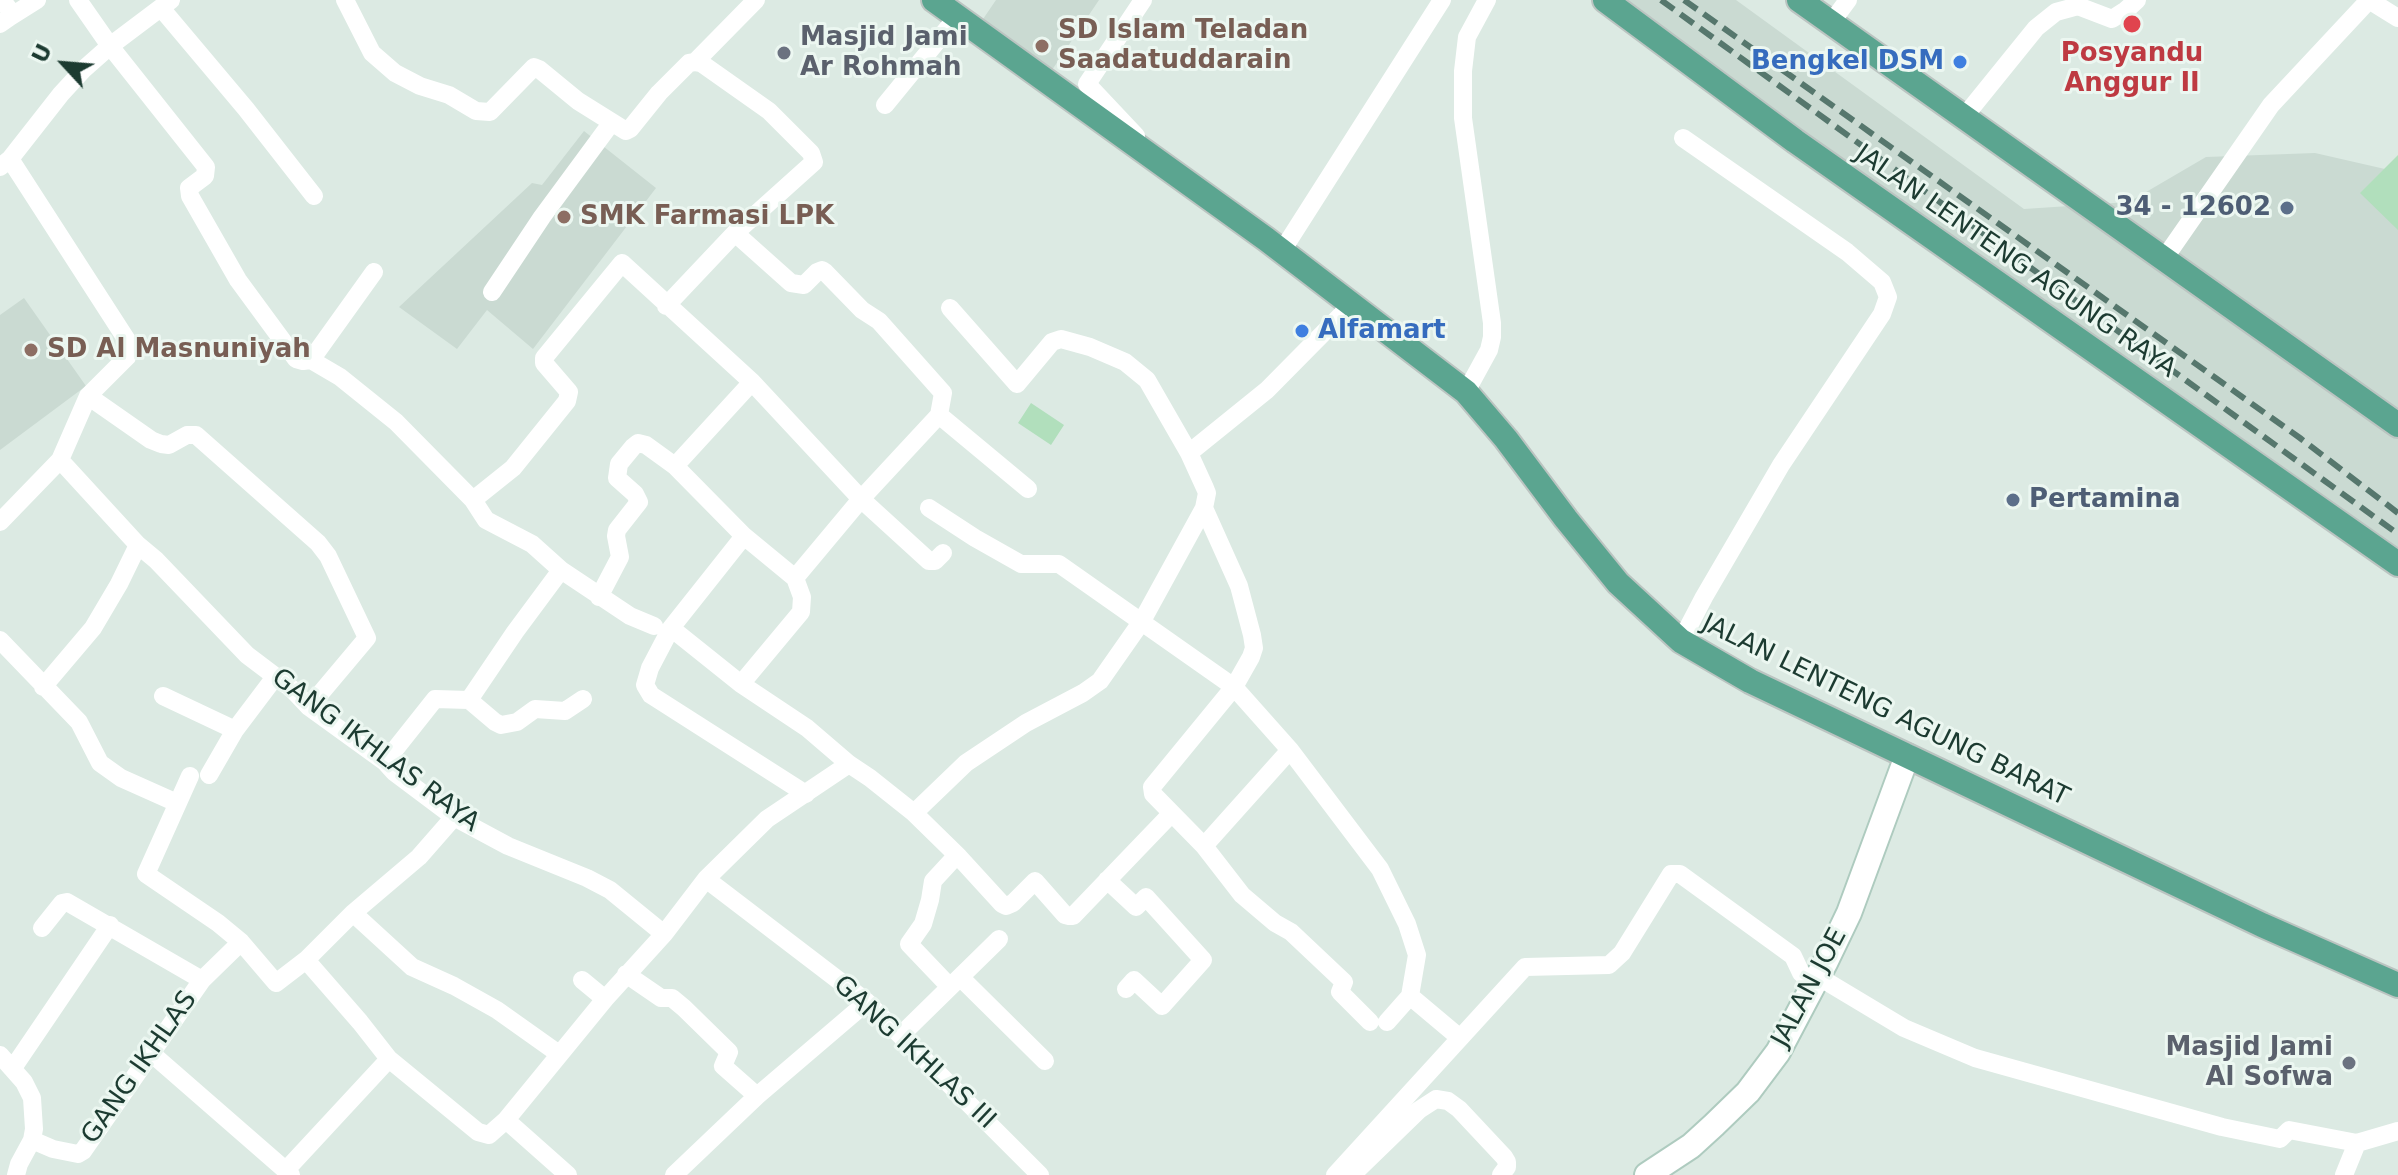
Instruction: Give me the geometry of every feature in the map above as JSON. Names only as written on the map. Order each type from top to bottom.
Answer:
[{"type":"main road","name":"JALAN LENTENG AGUNG BARAT","points":[[934,0],[1282,251],[1466,392],[1618,583],[1681,641],[1750,681],[2262,925],[2398,985]]},
{"type":"main road","name":"JALAN LENTENG AGUNG RAYA","points":[[1605,0],[1795,141],[2398,564]]},
{"type":"main road","points":[[1799,0],[2398,425]]},
{"type":"street","points":[[4,14],[37,0]]},
{"type":"street","points":[[78,0],[110,46],[206,167],[205,176],[189,188],[189,192],[238,280],[296,359],[311,360],[340,377],[396,422],[473,500],[486,520],[532,544],[561,570],[630,616],[663,627],[707,655],[741,684],[807,728],[914,813],[1006,906],[1035,881],[1065,915],[1073,916],[1171,814]]},
{"type":"street","points":[[345,0],[372,53],[395,73],[420,86],[449,95],[476,111],[490,112],[534,67],[578,101],[623,131],[629,131],[659,93],[689,63],[695,62],[701,63],[769,111],[814,158],[810,167],[735,233],[666,306]]},
{"type":"street","points":[[695,62],[756,0]]},
{"type":"street","points":[[1143,0],[1087,84],[1169,169]]},
{"type":"street","points":[[1282,251],[1442,0]]},
{"type":"street","points":[[1466,392],[1489,350],[1492,337],[1463,118],[1467,37],[1487,0]]},
{"type":"street","points":[[1831,23],[1848,0]]},
{"type":"street","points":[[1964,117],[2036,28],[2056,12],[2078,6],[2112,19],[2137,0]]},
{"type":"street","points":[[2164,259],[2271,105],[2369,0],[2398,18]]},
{"type":"street","points":[[0,522],[60,460],[88,396],[127,357],[130,345],[5,163],[61,94],[110,46],[166,4],[314,196]]},
{"type":"street","points":[[885,105],[957,17]]},
{"type":"street","points":[[492,292],[542,217],[612,122]]},
{"type":"street","points":[[1681,641],[1781,465],[1882,314],[1888,297],[1882,282],[1847,252],[1683,138]]},
{"type":"street","points":[[735,233],[791,283],[804,285],[817,272],[825,272],[862,310],[879,321],[943,393],[939,415],[861,499],[795,578]]},
{"type":"street","points":[[473,500],[513,468],[567,401],[569,392],[544,363],[544,358],[621,264],[752,382],[861,499],[929,561],[935,561],[943,553]]},
{"type":"street","points":[[311,360],[374,272]]},
{"type":"street","points":[[1189,453],[1267,390],[1352,304]]},
{"type":"street","points":[[914,813],[966,763],[1026,723],[1100,681],[1142,621],[1204,508],[1207,493],[1189,453],[1147,380],[1125,362],[1061,339],[1052,342],[1017,384],[950,308]]},
{"type":"street","points":[[675,466],[752,382]]},
{"type":"street","points":[[88,396],[161,444],[169,445],[187,435],[196,435],[318,543],[328,556],[367,638],[309,707]]},
{"type":"street","points":[[939,415],[1028,489]]},
{"type":"street","points":[[599,597],[620,557],[617,530],[639,502],[635,494],[617,478],[619,464],[638,443],[646,445],[675,466],[744,536],[795,578],[802,597],[801,612],[741,684]]},
{"type":"street","name":"GANG IKHLAS RAYA","points":[[60,460],[138,545],[247,655],[292,689],[309,707],[454,817],[508,846],[610,890],[664,934]]},
{"type":"street","points":[[929,508],[1021,564],[1059,564],[1234,687],[1290,750],[1380,869],[1407,924],[1417,955],[1410,996],[1379,1022],[1340,992],[1344,982],[1291,932],[1275,923],[1242,895],[1204,846],[1155,798],[1152,787],[1234,687],[1254,648],[1239,586],[1204,508]]},
{"type":"street","points":[[744,536],[663,627],[645,685],[647,690],[806,794]]},
{"type":"street","points":[[43,687],[93,628],[138,545]]},
{"type":"street","points":[[469,700],[561,570]]},
{"type":"street","points":[[0,640],[79,722],[100,763],[121,778],[177,803]]},
{"type":"street","points":[[209,775],[235,730],[275,677]]},
{"type":"street","points":[[163,696],[235,730]]},
{"type":"street","points":[[385,762],[435,699],[469,700],[501,725],[517,722],[535,709],[565,711],[583,699]]},
{"type":"street","points":[[1204,846],[1290,750]]},
{"type":"street","name":"JALAN JOE","points":[[1647,1175],[1691,1146],[1748,1092],[1778,1052],[1849,913],[1907,756]]},
{"type":"street","points":[[306,960],[389,1059],[478,1132],[489,1135],[506,1120],[626,974],[664,934],[706,879],[767,819],[849,764]]},
{"type":"street","points":[[190,776],[146,874],[218,923],[241,942],[274,982],[279,983],[353,913],[419,857],[454,817]]},
{"type":"street","points":[[957,855],[933,881],[923,924],[909,944],[1045,1061]]},
{"type":"street","points":[[1335,1175],[1525,967],[1609,965],[1622,953],[1665,881],[1674,873],[1680,874],[1793,956],[1801,973],[1820,974],[1904,1028],[1975,1058],[2222,1127],[2280,1139],[2289,1130],[2359,1142],[2398,1131]]},
{"type":"street","name":"GANG IKHLAS III","points":[[706,879],[867,1002],[1040,1175]]},
{"type":"street","points":[[1107,880],[1136,907],[1146,897],[1203,960],[1162,1006],[1134,980],[1126,989]]},
{"type":"street","name":"GANG IKHLAS","points":[[42,928],[62,903],[67,902],[202,980]]},
{"type":"street","points":[[353,913],[412,967],[497,1010],[559,1054]]},
{"type":"street","points":[[16,1175],[32,1140],[32,1098],[24,1082],[6,1062],[110,925]]},
{"type":"street","points":[[901,1035],[999,939]]},
{"type":"street","name":"GANG IKHLAS","points":[[32,1140],[53,1149],[81,1153],[202,980],[241,942]]},
{"type":"street","points":[[626,974],[661,998],[672,998],[684,1008],[729,1052],[723,1066],[757,1096]]},
{"type":"street","points":[[582,980],[605,999]]},
{"type":"street","points":[[1410,996],[1460,1038]]},
{"type":"street","points":[[674,1175],[757,1096],[867,1002]]},
{"type":"street","points":[[151,1053],[288,1173],[389,1059]]},
{"type":"street","points":[[1352,1175],[1419,1110],[1436,1099],[1448,1101],[1459,1109],[1504,1157],[1507,1167],[1501,1175]]},
{"type":"street","points":[[506,1120],[568,1175]]},
{"type":"street","points":[[2344,1175],[2359,1142]]},
{"type":"shaded area","name":"SD Islam Teladan Saadatuddarain","points":[[996,0],[1099,0],[1052,70],[981,22]]},
{"type":"shaded area","points":[[1607,0],[1736,0],[2024,209],[2129,202],[2206,157],[2315,153],[2398,172],[2398,569]]},
{"type":"shaded area","name":"SMK Farmasi LPK","points":[[584,131],[656,188],[533,349],[487,310],[457,349],[399,307],[532,183],[542,185]]},
{"type":"shaded area","name":"SD Al Masnuniyah","points":[[24,298],[86,386],[0,450],[0,315]]},
{"type":"green space","points":[[2398,155],[2398,230],[2360,193]]},
{"type":"green space","points":[[1031,403],[1064,425],[1051,445],[1018,423]]},
{"type":"railway","points":[[1661,0],[2398,534]]},
{"type":"railway","points":[[1684,0],[2300,438],[2398,513]]},
{"type":"place","name":"Posyandu Anggur II","points":[[2132,24]]},
{"type":"place","name":"SD Islam Teladan Saadatuddarain","points":[[1042,46]]},
{"type":"place","name":"Masjid Jami Ar Rohmah","points":[[784,53]]},
{"type":"place","name":"Bengkel DSM","points":[[1960,62]]},
{"type":"place","name":"34 - 12602","points":[[2287,208]]},
{"type":"place","name":"SMK Farmasi LPK","points":[[564,217]]},
{"type":"place","name":"Alfamart","points":[[1302,331]]},
{"type":"place","name":"SD Al Masnuniyah","points":[[31,350]]},
{"type":"place","name":"Pertamina","points":[[2013,500]]},
{"type":"place","name":"Masjid Jami Al Sofwa","points":[[2349,1063]]}]
